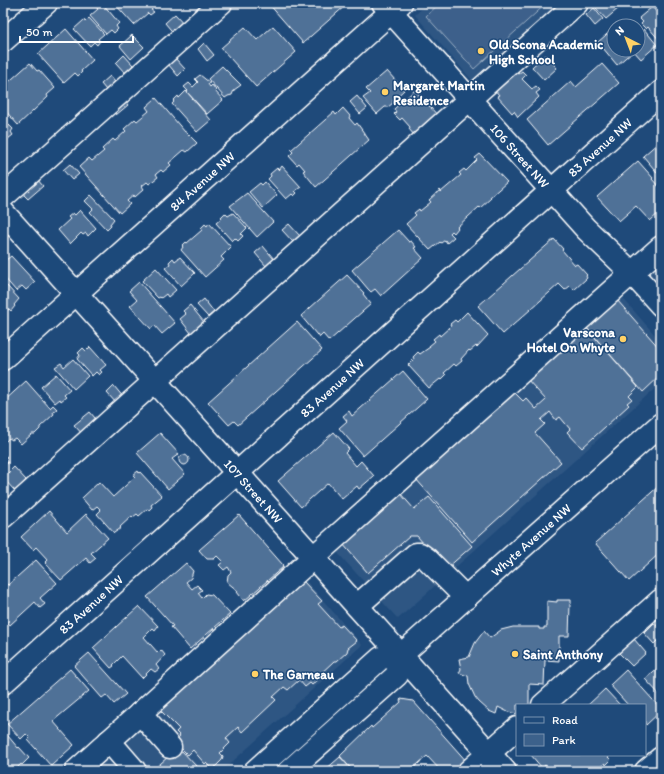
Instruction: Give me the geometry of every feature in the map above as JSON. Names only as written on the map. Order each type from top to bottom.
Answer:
[{"type":"street","points":[[3,41],[46,3]]},
{"type":"street","points":[[3,197],[221,3]]},
{"type":"street","points":[[5,511],[155,382],[577,3]]},
{"type":"street","name":"106 Street NW","points":[[392,6],[468,100],[586,229],[632,273],[661,305]]},
{"type":"street","name":"84 Avenue NW","points":[[3,359],[392,6]]},
{"type":"street","name":"83 Avenue NW","points":[[3,682],[661,92]]},
{"type":"street","name":"107 Street NW","points":[[3,212],[505,771]]},
{"type":"street","points":[[76,771],[313,557],[661,247]]},
{"type":"street","name":"Whyte Avenue NW","points":[[401,655],[661,424]]},
{"type":"street","points":[[356,606],[416,554],[420,554],[427,559],[466,598]]},
{"type":"street","points":[[544,704],[661,600]]},
{"type":"street","points":[[255,771],[381,658],[401,655],[397,675],[289,771]]},
{"type":"street","points":[[140,713],[170,747]]},
{"type":"street","points":[[469,771],[516,729]]},
{"type":"street","points":[[109,741],[135,771]]},
{"type":"street","points":[[646,771],[661,758]]},
{"type":"shaded area","name":"Old Scona Academic High School","points":[[428,3],[570,3],[477,86],[415,15]]},
{"type":"shaded area","points":[[661,259],[661,292],[645,273]]},
{"type":"shaded area","points":[[620,295],[661,342],[661,383],[398,619],[335,550]]},
{"type":"shaded area","name":"The Garneau","points":[[301,575],[362,645],[222,771],[84,771]]},
{"type":"green space","name":"Old Scona Academic High School","points":[[440,3],[547,3],[474,69],[426,16]]},
{"type":"building","points":[[114,3],[159,3],[151,10],[154,12],[150,15],[148,13],[134,25]]},
{"type":"building","points":[[268,3],[344,3],[346,5],[303,43]]},
{"type":"building","points":[[599,3],[614,3],[619,8],[606,19],[595,7]]},
{"type":"building","points":[[103,4],[119,23],[116,26],[118,29],[114,33],[111,30],[106,34],[90,16],[98,9],[96,7]]},
{"type":"building","points":[[652,7],[661,17],[661,42],[648,27],[646,29],[646,18],[639,18]]},
{"type":"building","points":[[594,8],[603,19],[595,26],[586,15]]},
{"type":"building","points":[[175,14],[187,27],[176,36],[165,23]]},
{"type":"building","points":[[89,18],[104,34],[98,39],[100,41],[97,45],[94,42],[90,46],[74,29],[84,20],[85,22]]},
{"type":"building","points":[[273,26],[296,52],[256,87],[221,48],[245,27],[257,40]]},
{"type":"building","points":[[66,29],[93,60],[81,71],[82,72],[78,76],[75,73],[64,83],[38,54]]},
{"type":"building","points":[[646,31],[657,45],[646,55]]},
{"type":"building","points":[[132,35],[144,47],[131,59],[120,46]]},
{"type":"building","points":[[606,35],[606,52],[598,42]]},
{"type":"building","points":[[204,43],[214,55],[207,61],[198,49]]},
{"type":"building","points":[[124,55],[133,65],[125,73],[116,63]]},
{"type":"building","points":[[545,55],[557,68],[544,80],[532,67]]},
{"type":"building","points":[[175,58],[185,69],[178,76],[168,64]]},
{"type":"building","points":[[611,58],[625,58],[617,65]]},
{"type":"building","points":[[30,63],[37,71],[39,70],[55,88],[47,95],[48,97],[18,125],[3,108],[3,87]]},
{"type":"building","points":[[602,64],[619,83],[548,145],[527,120],[571,81],[576,87]]},
{"type":"building","points":[[222,66],[241,85],[234,90],[232,95],[225,98],[208,79]]},
{"type":"building","name":"Margaret Martin Residence","points":[[387,71],[404,90],[393,100],[393,103],[388,107],[385,107],[377,114],[363,98],[370,93],[366,89]]},
{"type":"building","points":[[515,71],[518,74],[522,71],[526,75],[522,79],[532,89],[536,86],[540,90],[536,93],[539,97],[518,117],[514,111],[512,113],[497,96],[499,95],[494,89]]},
{"type":"building","points":[[200,75],[210,83],[208,84],[210,87],[212,85],[223,100],[207,114],[184,87],[189,83],[193,87],[198,82],[195,79]]},
{"type":"building","points":[[110,76],[115,82],[106,90],[101,84]]},
{"type":"building","points":[[415,90],[439,117],[414,135],[409,129],[410,127],[402,118],[400,120],[394,114],[396,112],[394,109]]},
{"type":"building","points":[[186,91],[211,120],[197,132],[172,104],[178,96],[179,98]]},
{"type":"building","points":[[357,96],[367,108],[360,114],[350,102]]},
{"type":"building","points":[[156,98],[185,132],[197,143],[187,152],[184,150],[169,163],[171,165],[163,172],[161,170],[156,174],[158,177],[149,184],[147,182],[142,186],[144,189],[135,197],[134,195],[127,201],[130,204],[120,213],[79,167],[89,158],[92,161],[104,151],[102,149],[113,139],[115,141],[126,131],[124,129],[135,119],[137,121],[149,111],[146,107]]},
{"type":"building","points":[[124,100],[128,105],[116,115],[113,110]]},
{"type":"building","points":[[343,108],[350,116],[349,118],[355,125],[357,123],[369,140],[316,187],[303,171],[305,170],[299,163],[297,165],[289,156],[293,152],[291,150],[334,112],[336,115]]},
{"type":"building","points":[[3,121],[8,127],[9,125],[13,129],[11,132],[13,135],[8,139],[6,137],[3,139]]},
{"type":"building","points":[[661,138],[660,176],[643,156],[659,142],[657,141]]},
{"type":"building","points":[[480,154],[507,182],[480,208],[479,207],[457,227],[458,228],[454,233],[452,231],[450,233],[454,237],[447,243],[445,240],[441,243],[440,242],[430,250],[406,224],[416,215],[414,213],[419,209],[420,211],[431,202],[429,200],[440,190],[441,192],[461,175],[459,173],[464,169],[466,171],[477,160],[475,158]]},
{"type":"building","points":[[638,161],[659,187],[661,186],[661,211],[650,221],[636,206],[619,221],[597,197]]},
{"type":"building","points":[[70,164],[79,174],[72,180],[63,170]]},
{"type":"building","points":[[282,166],[301,187],[295,191],[297,193],[294,196],[292,194],[286,199],[268,179],[271,176],[270,174],[277,168],[279,170]]},
{"type":"building","points":[[37,179],[43,186],[28,199],[22,193]]},
{"type":"building","points":[[265,182],[277,195],[263,208],[249,192],[260,183],[262,185]]},
{"type":"building","points":[[247,193],[273,222],[257,237],[230,206]]},
{"type":"building","points":[[91,195],[114,219],[110,224],[111,226],[107,230],[90,212],[93,209],[85,201]]},
{"type":"building","points":[[80,210],[96,228],[88,236],[86,233],[83,235],[81,233],[70,244],[58,230],[70,219],[68,217],[73,213],[75,215]]},
{"type":"building","points":[[225,213],[228,216],[233,213],[247,228],[241,234],[243,236],[238,241],[235,238],[232,241],[216,223]]},
{"type":"building","points":[[209,223],[231,247],[221,257],[224,260],[205,277],[181,250],[183,247],[182,246],[186,242],[187,243],[202,230],[201,228],[205,224],[207,226]]},
{"type":"building","points":[[289,224],[300,236],[293,242],[282,230]]},
{"type":"building","points":[[398,230],[409,242],[411,241],[416,247],[414,248],[423,258],[381,296],[375,289],[371,292],[352,270]]},
{"type":"building","points":[[554,239],[575,265],[577,264],[587,275],[587,278],[574,290],[570,286],[565,290],[559,284],[503,334],[478,306]]},
{"type":"building","points":[[263,246],[274,259],[266,266],[255,253]]},
{"type":"building","points":[[11,256],[35,282],[26,290],[22,286],[16,291],[3,276],[3,258],[6,260]]},
{"type":"building","points":[[180,257],[195,273],[181,286],[165,268],[170,264],[169,262],[173,258],[175,261]]},
{"type":"building","points":[[156,268],[176,290],[168,297],[166,294],[161,298],[158,298],[142,281]]},
{"type":"building","points":[[347,275],[364,293],[363,294],[371,304],[329,341],[323,334],[320,337],[318,334],[317,335],[301,316]]},
{"type":"building","points":[[139,282],[175,323],[162,334],[154,325],[151,329],[130,306],[137,300],[129,291]]},
{"type":"building","points":[[7,286],[19,299],[11,311],[9,309],[4,313],[3,290]]},
{"type":"building","points":[[204,299],[214,312],[208,317],[197,305]]},
{"type":"building","name":"Varscona Hotel On Whyte","points":[[617,300],[661,350],[661,375],[643,392],[586,327]]},
{"type":"building","points":[[190,305],[204,322],[191,333],[180,319],[186,314],[183,311]]},
{"type":"building","points":[[467,312],[488,335],[477,347],[476,346],[470,351],[469,350],[461,359],[462,361],[456,366],[454,364],[444,373],[446,375],[441,380],[440,379],[429,388],[408,365],[418,352],[420,354],[430,347],[429,346],[435,341],[433,339],[439,334],[440,336],[451,326],[450,324],[455,320],[457,322]]},
{"type":"building","points":[[297,322],[322,350],[238,425],[234,421],[229,425],[208,402]]},
{"type":"building","points":[[584,325],[638,387],[629,396],[632,399],[627,403],[629,405],[582,448],[567,432],[570,429],[560,417],[556,420],[550,412],[541,420],[545,424],[535,433],[561,462],[472,542],[415,478],[513,391],[523,401],[526,398],[536,409],[546,400],[526,378]]},
{"type":"building","points":[[90,347],[106,365],[100,370],[102,372],[99,375],[96,372],[92,376],[77,359],[80,355],[78,353],[83,348],[86,351]]},
{"type":"building","points":[[73,359],[88,376],[74,389],[55,367],[61,363],[64,367]]},
{"type":"building","points":[[403,371],[427,399],[363,456],[339,428],[347,421],[343,416],[349,411],[352,416]]},
{"type":"building","points":[[56,374],[70,390],[64,395],[66,397],[55,403],[41,387]]},
{"type":"building","points":[[26,381],[50,408],[53,405],[57,409],[35,434],[32,434],[21,444],[15,438],[12,440],[9,438],[4,443],[3,402]]},
{"type":"building","points":[[114,386],[124,398],[117,404],[107,393]]},
{"type":"building","points":[[90,412],[100,424],[85,437],[74,425]]},
{"type":"building","points":[[334,432],[349,449],[345,453],[356,466],[361,461],[374,476],[359,489],[357,486],[342,499],[328,483],[301,507],[278,481]]},
{"type":"building","points":[[160,433],[179,454],[172,459],[185,474],[168,489],[137,453]]},
{"type":"building","points":[[3,453],[7,457],[5,459],[8,463],[3,467]]},
{"type":"building","points":[[182,455],[186,455],[189,460],[186,465],[182,465],[179,462],[179,458]]},
{"type":"building","points":[[14,467],[26,480],[15,491],[3,478]]},
{"type":"building","points":[[138,471],[162,496],[151,505],[152,507],[149,510],[147,509],[139,516],[137,514],[133,517],[132,516],[114,533],[97,514],[101,510],[97,506],[92,510],[82,498],[99,482],[113,497],[135,477],[133,475]]},
{"type":"building","points":[[661,484],[661,552],[629,581],[595,543]]},
{"type":"building","points":[[400,493],[414,509],[429,497],[472,546],[446,569],[417,536],[410,536],[368,573],[342,543]]},
{"type":"building","points":[[49,511],[67,532],[86,514],[108,538],[91,553],[96,558],[90,563],[86,558],[61,580],[45,563],[48,560],[36,547],[33,550],[21,537]]},
{"type":"building","points":[[239,515],[283,565],[283,567],[244,601],[237,592],[238,591],[227,582],[228,575],[231,572],[228,567],[224,570],[219,565],[223,562],[217,556],[214,559],[207,559],[199,550]]},
{"type":"building","points":[[36,560],[57,583],[40,598],[45,604],[40,608],[35,602],[10,625],[3,617],[3,580],[8,585]]},
{"type":"building","points":[[186,563],[193,571],[191,578],[186,582],[192,589],[197,585],[202,590],[198,593],[202,598],[206,594],[212,595],[230,614],[190,649],[171,627],[173,626],[147,597]]},
{"type":"building","name":"The Garneau","points":[[302,580],[322,601],[318,604],[339,627],[342,625],[357,641],[348,648],[347,652],[337,661],[334,661],[318,676],[320,678],[312,685],[310,683],[305,687],[299,680],[288,690],[284,687],[273,697],[276,700],[242,732],[238,727],[226,738],[230,743],[220,753],[223,756],[222,760],[214,768],[210,767],[206,763],[205,764],[193,750],[188,755],[174,741],[180,736],[176,732],[179,729],[157,705]]},
{"type":"building","name":"Saint Anthony","points":[[557,600],[571,600],[569,636],[559,636],[559,661],[545,660],[544,685],[529,684],[529,704],[516,704],[516,714],[498,707],[496,714],[489,711],[475,697],[469,684],[468,676],[459,673],[461,669],[459,659],[469,657],[475,643],[484,631],[490,638],[501,630],[513,627],[539,627],[539,629],[544,629],[544,627],[547,627],[547,601],[557,602]]},
{"type":"building","points":[[139,606],[158,626],[155,630],[153,628],[144,637],[158,653],[161,650],[165,655],[156,665],[159,669],[155,672],[151,669],[142,678],[122,656],[111,668],[93,648]]},
{"type":"building","points":[[654,623],[661,629],[661,637],[654,644],[644,633]]},
{"type":"building","points":[[634,639],[646,653],[632,666],[619,653]]},
{"type":"building","points":[[89,653],[126,694],[114,704],[106,695],[102,698],[74,666]]},
{"type":"building","points":[[661,665],[661,696],[645,679]]},
{"type":"building","points":[[70,669],[89,691],[53,721],[74,745],[51,766],[28,740],[30,738],[26,734],[21,739],[7,724]]},
{"type":"building","points":[[626,670],[661,709],[661,711],[646,725],[646,704],[627,704],[610,685]]},
{"type":"building","points":[[605,689],[619,704],[589,704]]},
{"type":"building","points":[[401,699],[413,701],[468,763],[459,771],[441,771],[427,756],[410,771],[353,771],[340,756],[371,726],[372,728],[401,702]]},
{"type":"building","points":[[3,730],[18,748],[19,747],[29,758],[14,771],[3,771]]},
{"type":"building","points":[[177,749],[181,750],[197,767],[204,768],[208,771],[152,771]]},
{"type":"building","points":[[532,756],[609,756],[608,757],[611,760],[606,765],[605,763],[595,771],[550,771],[545,765],[542,768]]},
{"type":"building","points":[[340,757],[353,771],[324,771]]},
{"type":"place","name":"Old Scona Academic High School","points":[[481,51]]},
{"type":"place","name":"Margaret Martin Residence","points":[[385,92]]},
{"type":"place","name":"Varscona Hotel On Whyte","points":[[623,339]]},
{"type":"place","name":"Saint Anthony","points":[[515,654]]},
{"type":"place","name":"The Garneau","points":[[255,674]]}]
